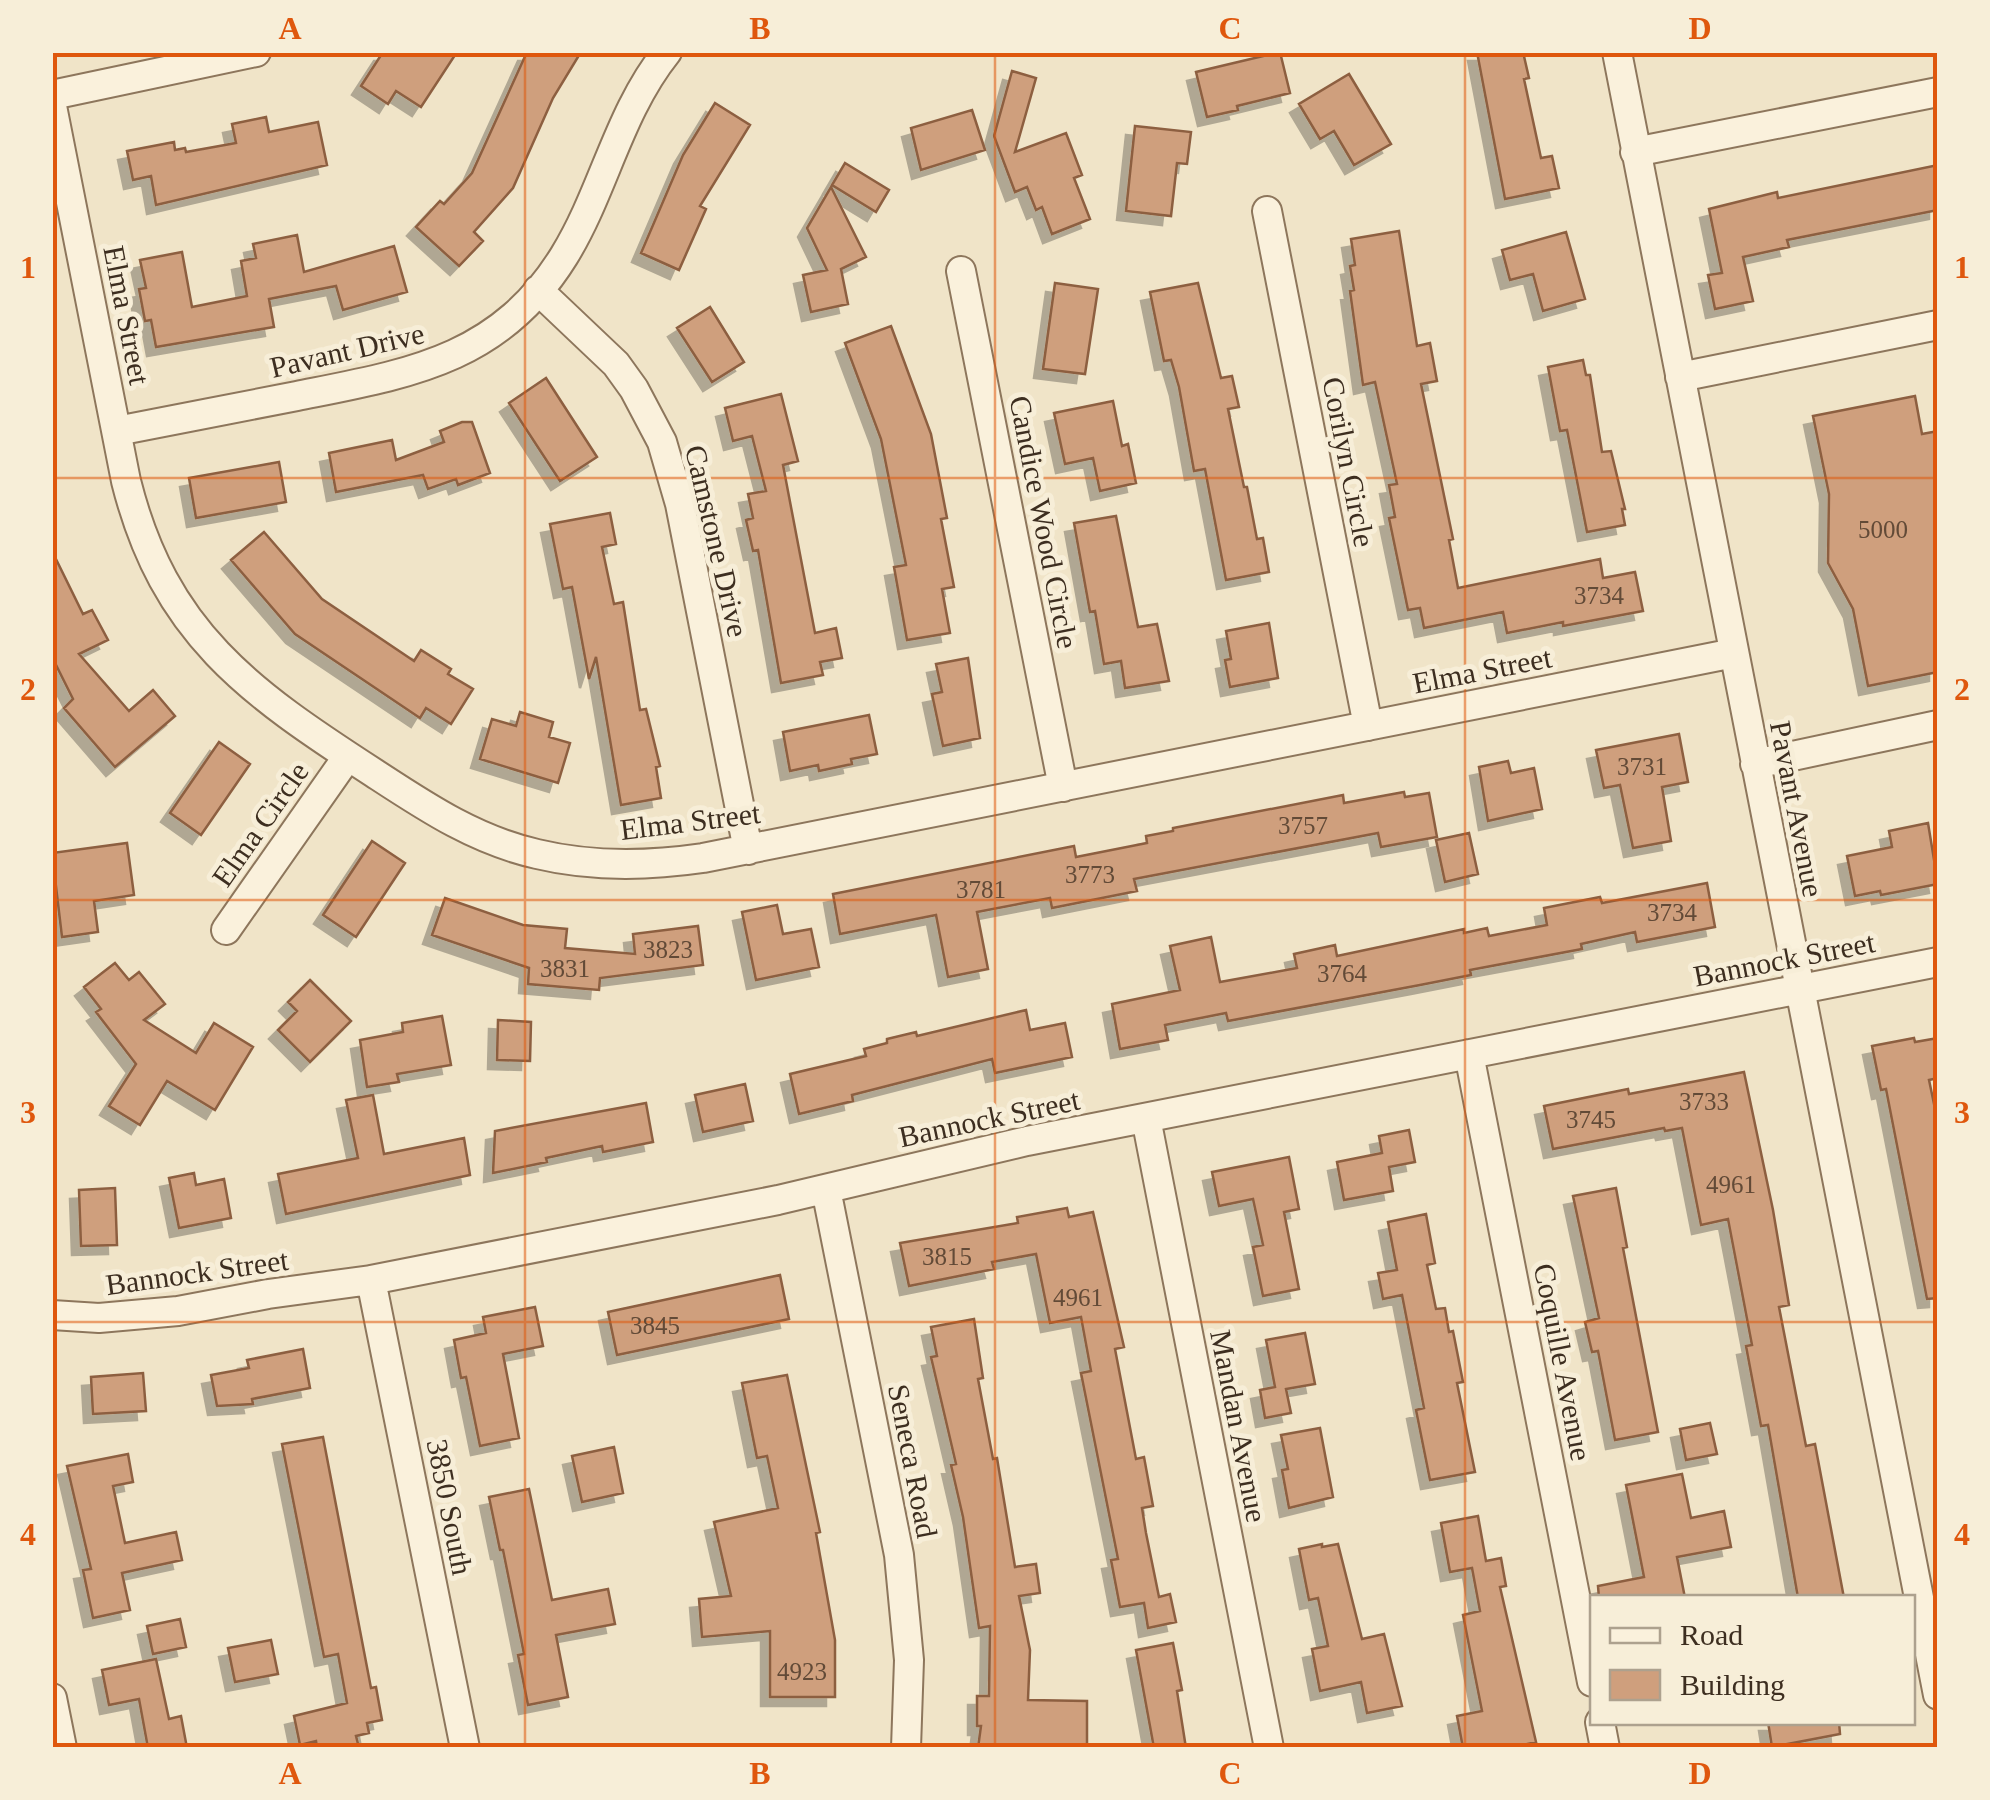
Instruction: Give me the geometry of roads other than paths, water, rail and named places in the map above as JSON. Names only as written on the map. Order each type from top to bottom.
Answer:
[{"type":"street","points":[[52,95],[256,52]]},
{"type":"street","name":"Pavant Drive","points":[[117,431],[387,378],[433,365],[481,341],[538,290],[564,255],[630,110],[667,52]]},
{"type":"street","name":"Pavant Avenue","points":[[1617,52],[1938,1695]]},
{"type":"street","points":[[1635,152],[1938,92]]},
{"type":"street","name":"Elma Street","points":[[52,106],[126,481],[153,562],[186,617],[207,646],[258,694],[348,756],[456,825],[539,855],[626,864],[678,862],[1734,653]]},
{"type":"street","name":"Corilyn Circle","points":[[1267,211],[1368,726]]},
{"type":"street","name":"Candice Wood Circle","points":[[961,271],[1064,787]]},
{"type":"street","name":"Camstone Drive","points":[[538,290],[616,364],[634,388],[662,442],[680,504],[748,850]]},
{"type":"street","points":[[1680,378],[1938,325]]},
{"type":"street","points":[[1755,764],[1938,725]]},
{"type":"street","name":"Elma Circle","points":[[226,930],[348,756]]},
{"type":"street","name":"Bannock Street","points":[[52,1316],[98,1318],[178,1312],[268,1294],[372,1280],[826,1189],[1146,1118],[1938,962]]},
{"type":"street","name":"Coquille Avenue","points":[[1470,1054],[1590,1672]]},
{"type":"street","name":"Mandan Avenue","points":[[1146,1118],[1269,1748]]},
{"type":"street","name":"Seneca Road","points":[[826,1189],[899,1556],[909,1660],[906,1748]]},
{"type":"street","name":"3850 South","points":[[372,1280],[465,1748]]},
{"type":"street","points":[[52,1698],[62,1748]]}]
